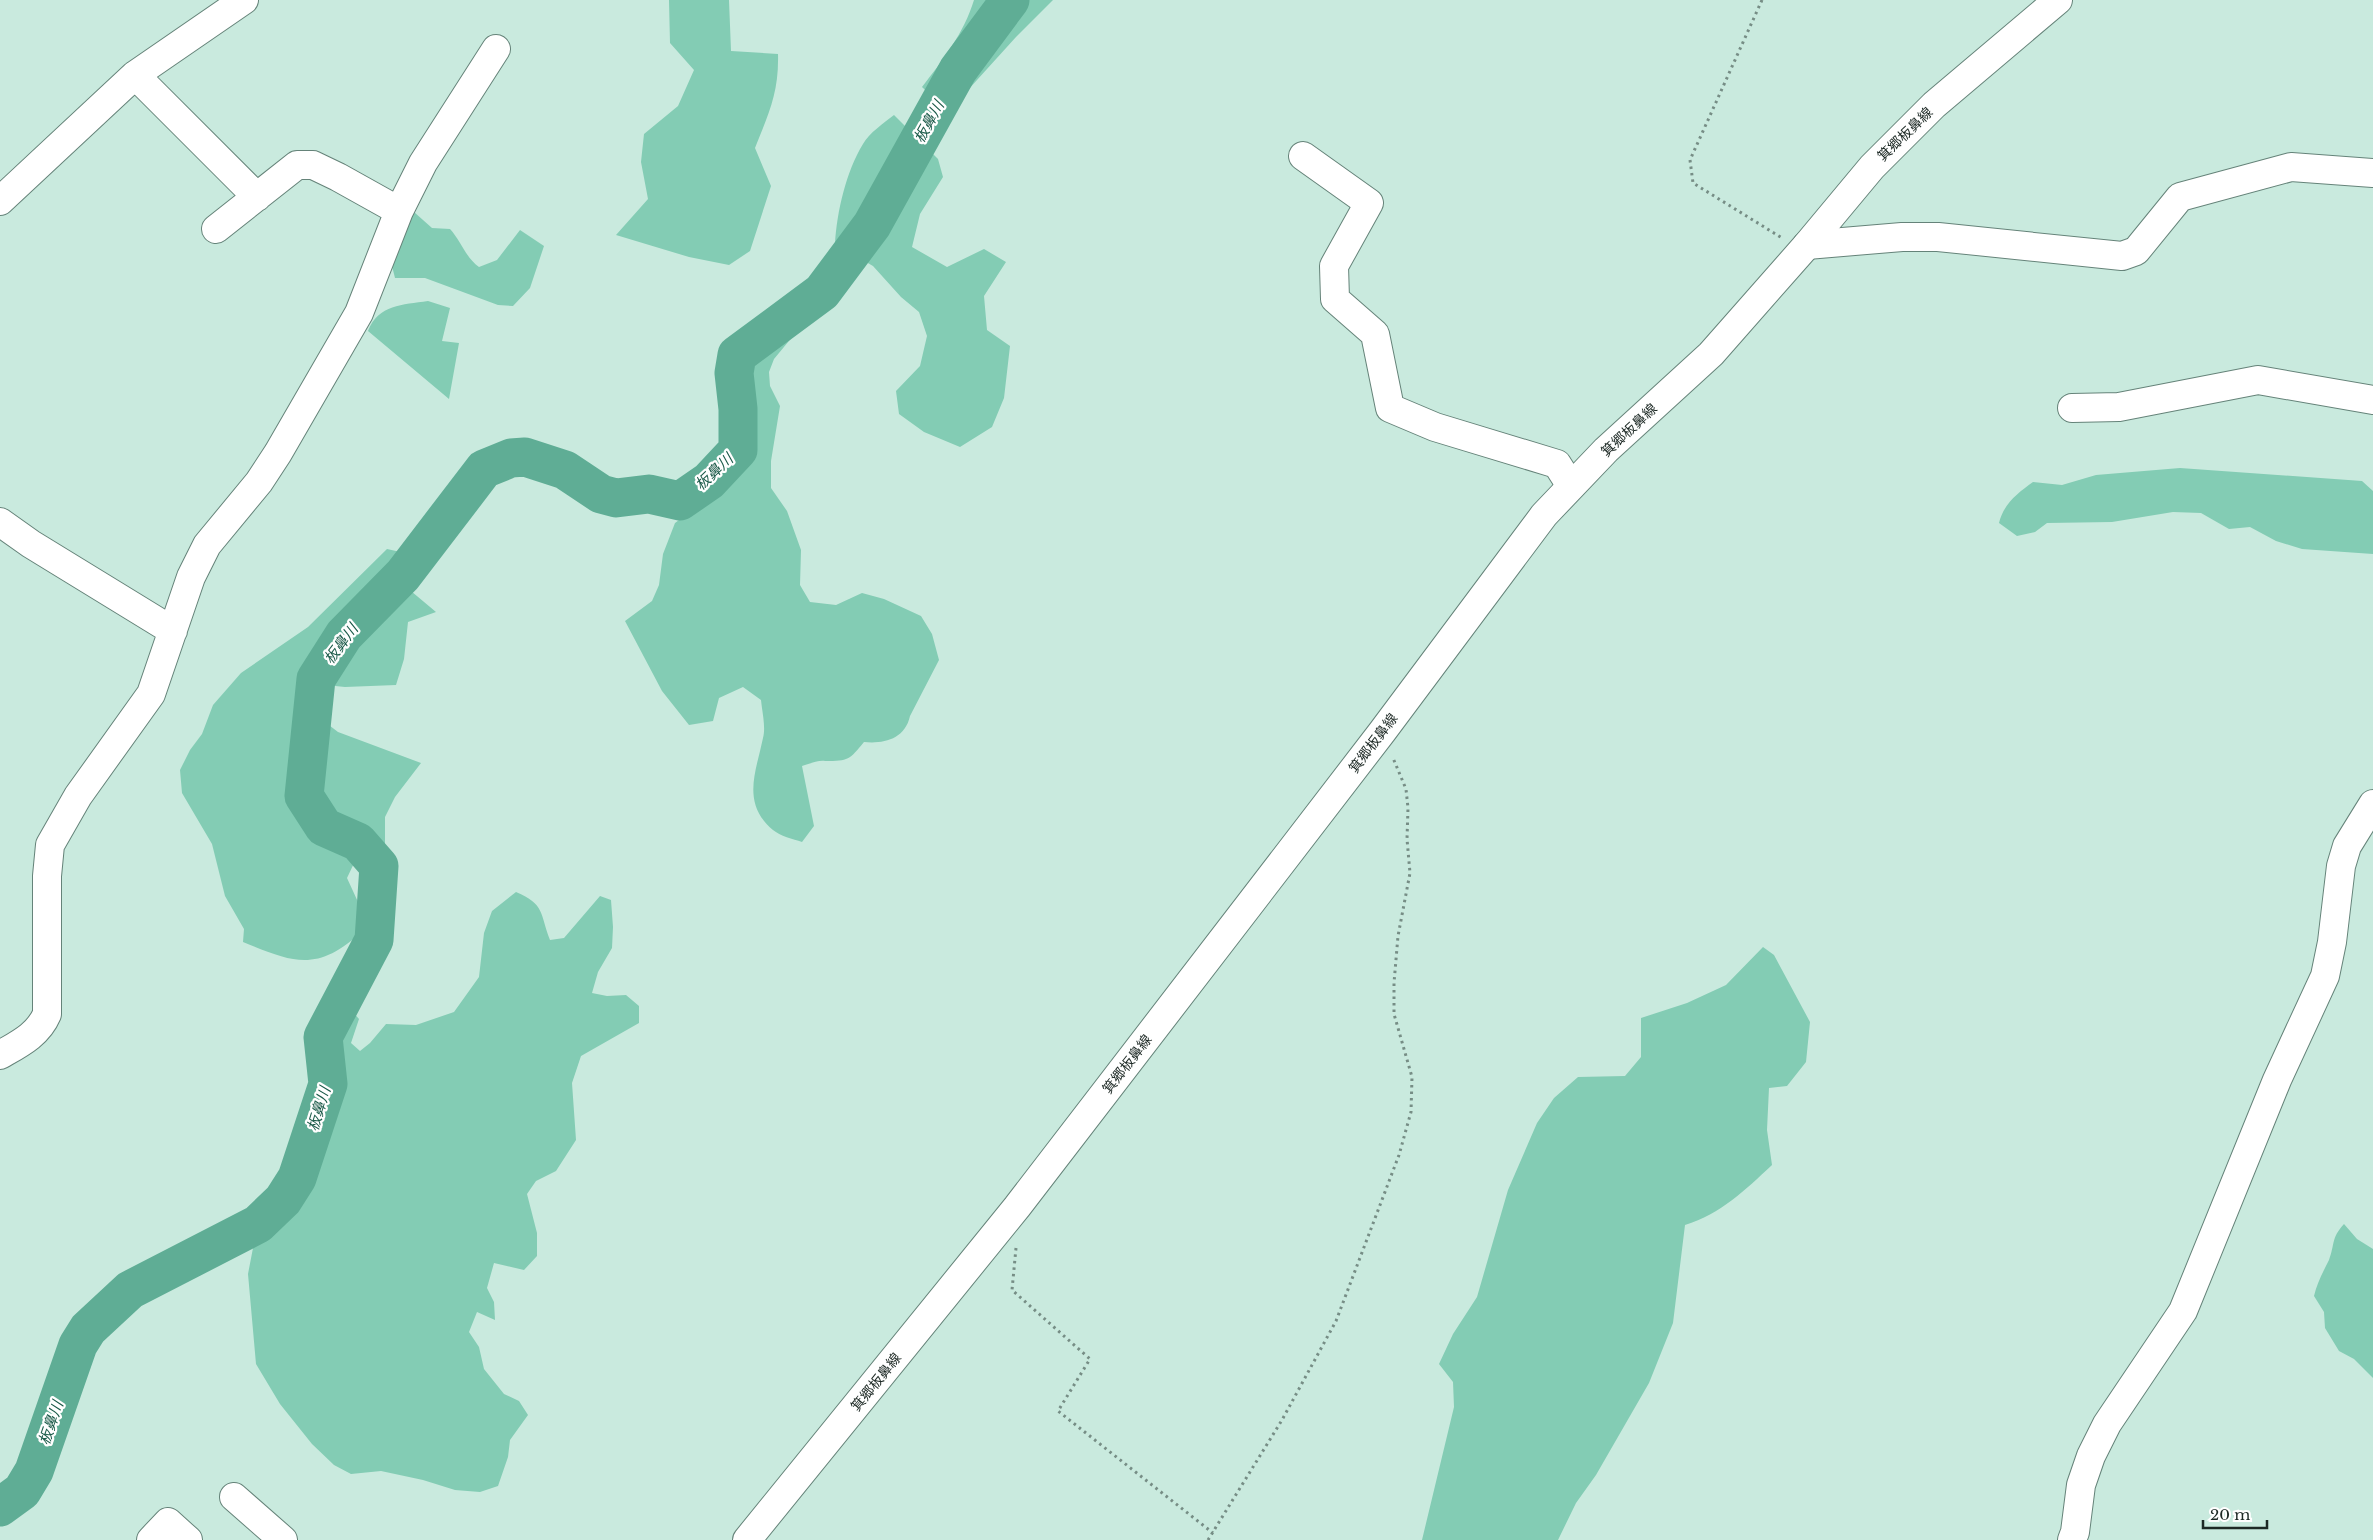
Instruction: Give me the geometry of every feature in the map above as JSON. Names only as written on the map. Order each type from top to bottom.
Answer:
[{"type":"street","points":[[0,201],[135,75],[244,0]]},
{"type":"street","name":"箕郷板鼻線","points":[[747,1540],[1008,1219],[1382,732],[1489,586],[1544,515],[1606,450],[1711,354],[1872,167],[1927,112],[2058,0]]},
{"type":"street","points":[[0,1056],[41,1027],[46,1014],[47,876],[50,845],[78,796],[151,694],[191,577],[207,545],[259,482],[278,453],[358,313],[399,211],[423,163],[496,50]]},
{"type":"street","points":[[135,75],[257,196]]},
{"type":"street","points":[[1304,156],[1369,203],[1334,266],[1335,299],[1375,334],[1390,408],[1436,427],[1557,464],[1571,486]]},
{"type":"street","points":[[216,228],[297,165],[313,165],[338,176],[399,211]]},
{"type":"street","points":[[1804,248],[1902,237],[1938,237],[2122,256],[2136,251],[2180,197],[2291,167],[2373,173]]},
{"type":"street","points":[[2072,408],[2118,407],[2258,380],[2373,400]]},
{"type":"street","points":[[0,522],[31,544],[173,631]]},
{"type":"street","points":[[2072,1540],[2075,1532],[2081,1485],[2091,1456],[2107,1424],[2184,1311],[2277,1080],[2325,976],[2332,942],[2341,866],[2347,846],[2373,804]]},
{"type":"street","points":[[234,1497],[283,1540]]},
{"type":"street","points":[[151,1540],[168,1522],[188,1540]]},
{"type":"path","points":[[1762,0],[1690,160],[1693,183],[1804,248]]},
{"type":"path","points":[[1208,1540],[1282,1420],[1336,1321],[1399,1154],[1412,1112],[1412,1078],[1397,1028],[1394,983],[1398,936],[1410,873],[1406,839],[1408,808],[1406,789],[1382,732]]},
{"type":"path","points":[[1008,1219],[1016,1239],[1012,1290],[1090,1359],[1058,1411],[1212,1533]]},
{"type":"green space","points":[[669,0],[729,0],[731,51],[778,54],[775,91],[769,113],[755,148],[771,186],[750,251],[729,265],[689,257],[616,235],[648,199],[641,162],[644,134],[678,106],[694,70],[670,43]]},
{"type":"green space","points":[[974,0],[1053,0],[1016,37],[948,112],[922,87],[959,35]]},
{"type":"green space","points":[[894,115],[938,159],[943,177],[920,214],[912,247],[947,267],[984,249],[1006,262],[984,296],[987,330],[1010,346],[1004,398],[992,427],[960,447],[924,432],[899,414],[896,391],[920,366],[927,336],[919,312],[901,297],[873,266],[835,244],[843,192],[857,155],[869,136]]},
{"type":"green space","points":[[414,212],[432,228],[450,229],[474,263],[479,267],[497,260],[520,230],[544,246],[530,288],[513,306],[498,305],[425,278],[395,278],[391,262],[397,242]]},
{"type":"green space","points":[[829,274],[840,286],[831,299],[803,324],[774,359],[769,372],[770,386],[780,406],[771,461],[771,488],[787,511],[801,550],[800,585],[810,602],[836,605],[862,593],[884,599],[921,616],[932,634],[939,660],[904,730],[899,735],[886,741],[864,742],[855,753],[844,760],[819,761],[802,766],[814,826],[802,842],[773,830],[763,820],[757,809],[753,787],[764,734],[761,700],[743,687],[719,698],[713,721],[689,725],[662,691],[625,621],[652,601],[659,585],[663,554],[675,523],[731,482],[748,463],[750,405],[748,367],[761,340],[800,297]]},
{"type":"green space","points":[[428,301],[450,308],[442,341],[459,343],[449,399],[368,331],[378,315],[392,307]]},
{"type":"green space","points":[[2180,468],[2362,481],[2373,491],[2373,554],[2302,549],[2276,541],[2250,527],[2229,529],[2201,513],[2173,512],[2112,522],[2047,523],[2035,532],[2017,536],[1999,523],[2008,504],[2033,482],[2062,485],[2096,475]]},
{"type":"green space","points":[[387,549],[405,553],[393,576],[436,612],[408,622],[404,659],[396,685],[345,687],[306,683],[304,706],[338,732],[421,763],[395,797],[385,817],[385,846],[356,859],[347,878],[358,902],[364,930],[333,953],[306,960],[292,959],[243,942],[244,929],[225,896],[212,844],[182,793],[180,770],[190,750],[202,734],[213,705],[241,673],[308,627]]},
{"type":"green space","points":[[516,892],[525,896],[537,906],[550,940],[564,938],[600,896],[611,900],[612,948],[598,972],[592,993],[607,996],[626,995],[639,1006],[639,1023],[581,1056],[572,1083],[576,1140],[556,1171],[536,1181],[527,1194],[537,1233],[537,1256],[524,1270],[494,1263],[487,1288],[494,1302],[495,1320],[477,1312],[469,1332],[479,1347],[484,1369],[504,1394],[519,1401],[528,1415],[510,1440],[508,1457],[498,1486],[480,1492],[455,1490],[423,1480],[381,1471],[351,1474],[334,1465],[312,1444],[280,1404],[256,1364],[248,1274],[253,1248],[283,1220],[305,1185],[342,1083],[337,1035],[346,1014],[352,1011],[359,1019],[351,1043],[360,1051],[370,1043],[386,1024],[416,1025],[454,1012],[479,977],[484,933],[492,911]]},
{"type":"green space","points":[[1763,947],[1774,955],[1810,1022],[1806,1062],[1787,1086],[1769,1088],[1767,1130],[1772,1165],[1721,1208],[1685,1225],[1673,1323],[1649,1383],[1596,1475],[1576,1503],[1558,1540],[1422,1540],[1454,1407],[1453,1382],[1439,1364],[1453,1334],[1477,1297],[1508,1190],[1537,1123],[1554,1098],[1578,1077],[1625,1076],[1641,1057],[1641,1018],[1687,1003],[1726,985]]},
{"type":"green space","points":[[2344,1224],[2357,1239],[2373,1249],[2373,1378],[2354,1359],[2339,1351],[2325,1328],[2324,1312],[2314,1296],[2318,1282],[2329,1260],[2335,1237]]},
{"type":"waterway","name":"板鼻川","points":[[0,1507],[22,1491],[34,1471],[78,1345],[88,1329],[130,1290],[258,1224],[283,1200],[297,1178],[328,1084],[323,1037],[374,940],[379,866],[358,842],[324,827],[304,796],[316,679],[344,635],[403,575],[484,469],[511,458],[525,457],[565,470],[601,494],[616,498],[649,494],[680,501],[709,481],[738,450],[738,409],[734,373],[737,355],[822,292],[872,225],[958,70],[1010,0]]}]
